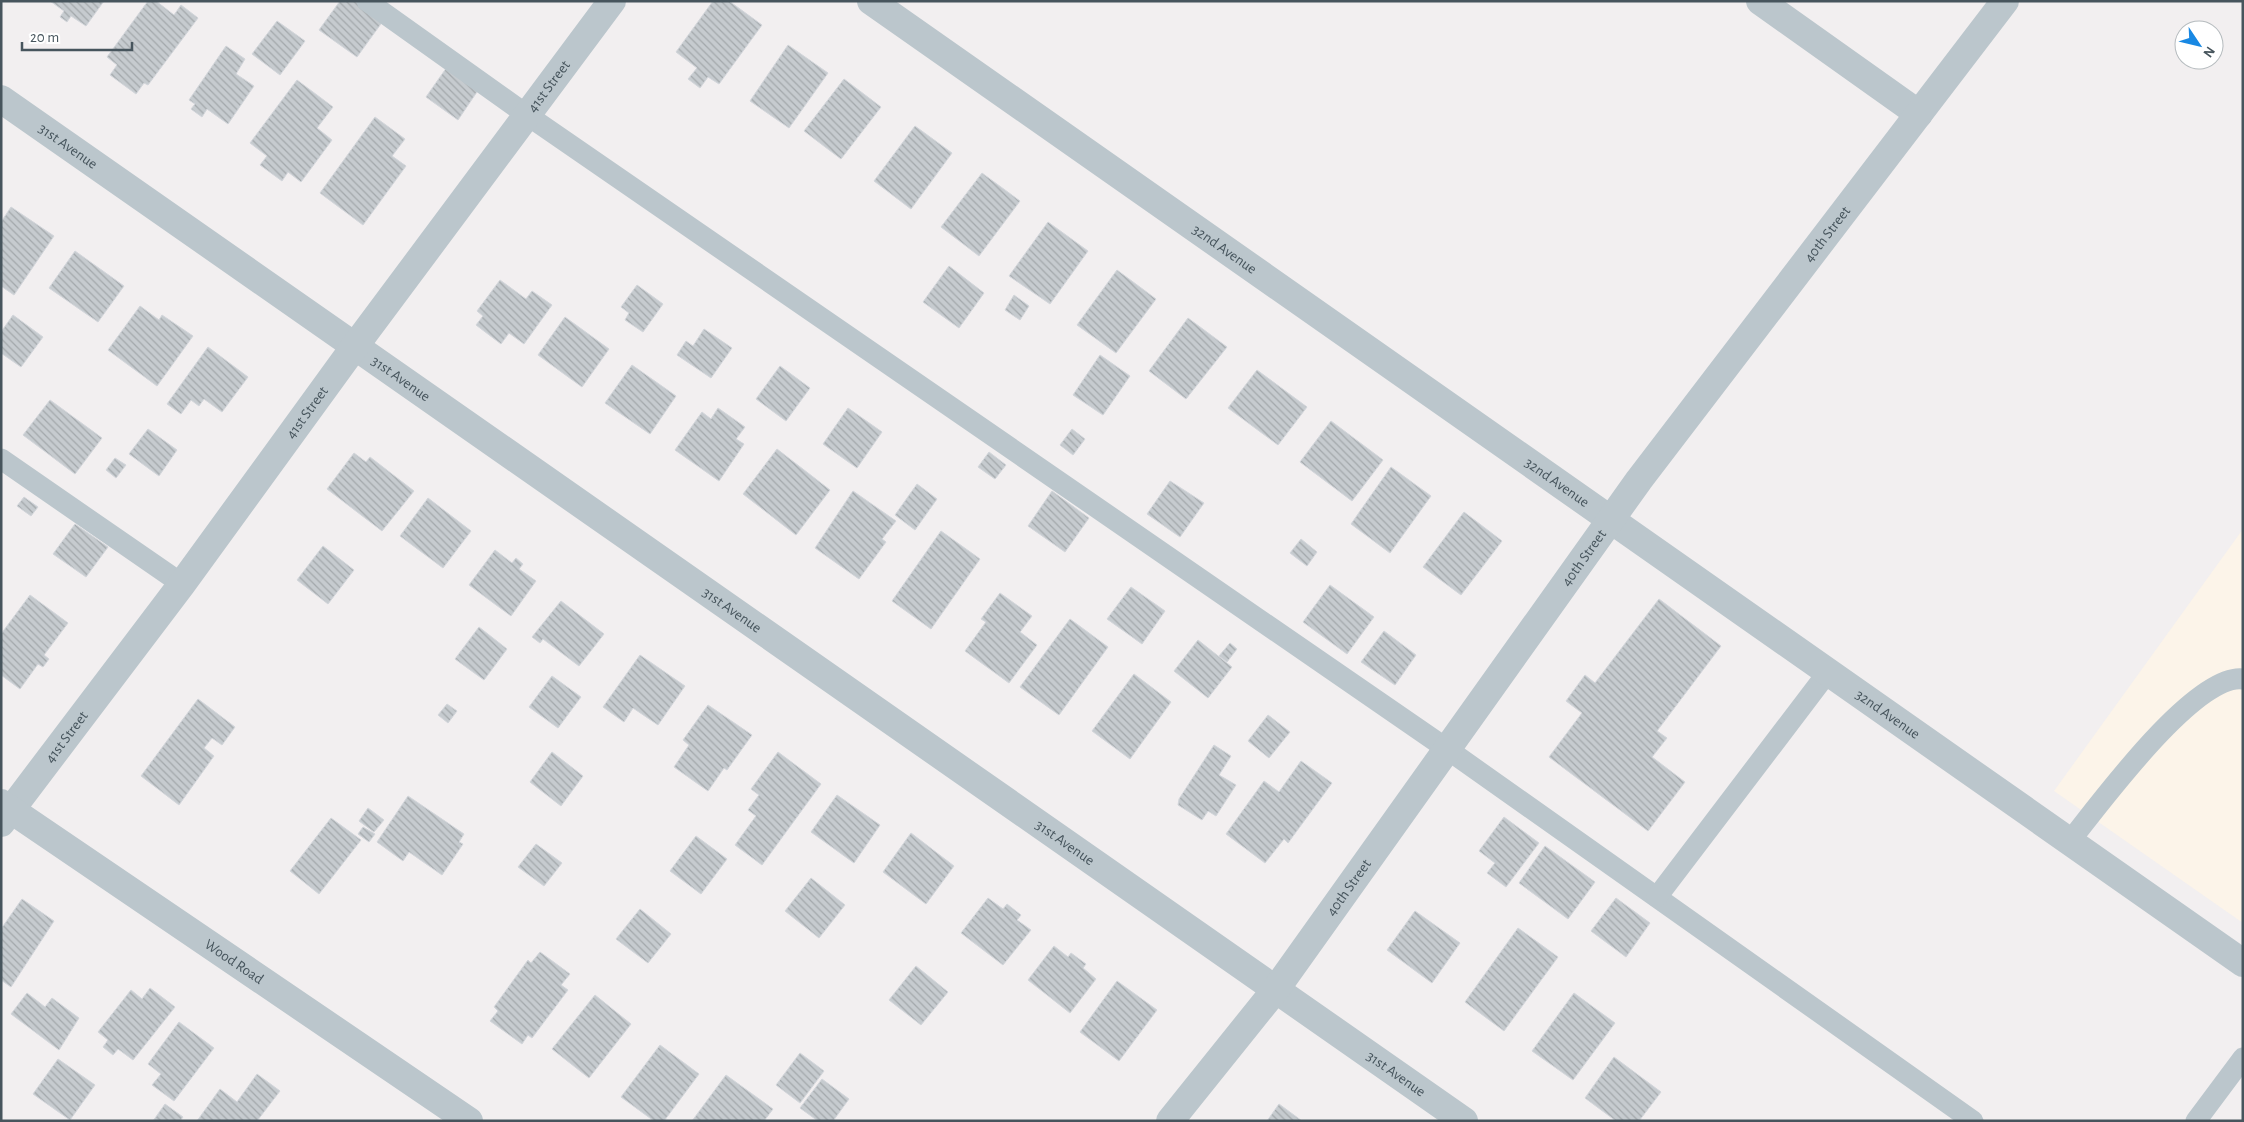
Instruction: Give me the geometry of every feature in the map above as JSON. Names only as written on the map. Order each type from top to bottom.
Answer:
[{"type":"street","name":"41st Street","points":[[4,812],[182,584],[355,346],[612,1]]},
{"type":"street","name":"32nd Avenue","points":[[871,1],[2243,962]]},
{"type":"street","points":[[1760,1],[1919,114]]},
{"type":"street","name":"40th Street","points":[[1170,1121],[1276,989],[1639,480],[2006,1]]},
{"type":"street","name":"31st Avenue","points":[[1,99],[1464,1121]]},
{"type":"street","name":"Wood Road","points":[[4,812],[469,1121]]},
{"type":"lane","points":[[367,1],[527,115],[1447,749],[1973,1121]]},
{"type":"lane","points":[[1,459],[182,584]]},
{"type":"lane","points":[[1657,897],[1828,672]]},
{"type":"lane","points":[[2070,842],[2141,752],[2207,690],[2235,678],[2243,678]]},
{"type":"lane","points":[[2196,1121],[2243,1058]]},
{"type":"shaded area","points":[[2243,529],[2243,923],[2054,791]]},
{"type":"building","points":[[50,1],[104,1],[86,26],[71,16],[67,22],[60,17],[64,11]]},
{"type":"building","points":[[148,1],[156,1],[174,15],[181,5],[198,18],[148,85],[144,83],[136,94],[110,75],[117,65],[107,57]]},
{"type":"building","points":[[340,1],[357,1],[383,21],[357,57],[319,30]]},
{"type":"building","points":[[713,1],[729,1],[762,25],[719,84],[708,77],[700,88],[688,79],[697,68],[676,52]]},
{"type":"building","points":[[277,21],[305,41],[280,75],[252,54]]},
{"type":"building","points":[[788,45],[828,73],[789,128],[750,101]]},
{"type":"building","points":[[226,46],[245,59],[236,74],[254,86],[228,124],[207,109],[202,117],[191,109],[195,104],[189,100]]},
{"type":"building","points":[[447,67],[481,86],[458,120],[426,97]]},
{"type":"building","points":[[844,79],[881,107],[841,159],[804,131]]},
{"type":"building","points":[[297,80],[333,107],[317,128],[332,140],[301,182],[288,172],[282,181],[260,165],[267,156],[250,143]]},
{"type":"building","points":[[375,117],[405,139],[392,156],[406,166],[363,225],[320,193]]},
{"type":"building","points":[[915,126],[952,153],[911,209],[874,181]]},
{"type":"building","points":[[982,173],[1020,201],[979,256],[941,227]]},
{"type":"building","points":[[11,207],[54,236],[14,295],[1,286],[1,222]]},
{"type":"building","points":[[1048,222],[1088,251],[1050,304],[1009,276]]},
{"type":"building","points":[[75,251],[124,286],[98,322],[49,288]]},
{"type":"building","points":[[949,266],[984,293],[959,328],[923,302]]},
{"type":"building","points":[[1117,270],[1156,299],[1116,353],[1077,325]]},
{"type":"building","points":[[500,280],[526,299],[532,291],[552,305],[524,344],[509,333],[501,344],[476,325],[483,316],[477,311]]},
{"type":"building","points":[[637,285],[663,304],[643,332],[625,320],[629,313],[621,307]]},
{"type":"building","points":[[1014,295],[1029,306],[1020,320],[1005,310]]},
{"type":"building","points":[[140,306],[159,320],[162,315],[193,336],[157,386],[108,350]]},
{"type":"building","points":[[13,315],[43,337],[21,367],[1,353],[1,332]]},
{"type":"building","points":[[565,317],[609,349],[582,387],[538,355]]},
{"type":"building","points":[[1188,318],[1227,347],[1186,399],[1149,371]]},
{"type":"building","points":[[704,329],[732,348],[711,378],[677,355],[686,341],[693,346]]},
{"type":"building","points":[[208,347],[248,377],[222,412],[204,399],[199,406],[191,400],[181,414],[167,404]]},
{"type":"building","points":[[1100,355],[1130,376],[1103,415],[1073,395]]},
{"type":"building","points":[[632,365],[676,396],[650,434],[605,403]]},
{"type":"building","points":[[780,366],[810,388],[786,421],[756,399]]},
{"type":"building","points":[[1257,370],[1307,407],[1278,445],[1228,408]]},
{"type":"building","points":[[50,400],[102,438],[75,474],[23,435]]},
{"type":"building","points":[[718,408],[745,427],[736,439],[744,444],[719,481],[675,450],[702,412],[711,419]]},
{"type":"building","points":[[848,408],[882,432],[857,468],[823,444]]},
{"type":"building","points":[[1331,421],[1383,460],[1352,501],[1300,462]]},
{"type":"building","points":[[148,429],[177,450],[159,476],[129,454]]},
{"type":"building","points":[[1072,429],[1085,439],[1073,455],[1060,445]]},
{"type":"building","points":[[777,449],[830,490],[796,535],[743,494]]},
{"type":"building","points":[[989,452],[1006,465],[995,479],[978,467]]},
{"type":"building","points":[[354,453],[366,462],[370,457],[414,491],[382,531],[327,489]]},
{"type":"building","points":[[115,458],[126,465],[116,478],[106,470]]},
{"type":"building","points":[[1391,467],[1431,496],[1390,553],[1351,524]]},
{"type":"building","points":[[1170,481],[1204,503],[1180,537],[1147,514]]},
{"type":"building","points":[[917,484],[937,499],[915,530],[895,515]]},
{"type":"building","points":[[853,491],[896,521],[882,539],[886,542],[859,579],[815,548]]},
{"type":"building","points":[[1052,491],[1089,518],[1065,552],[1028,526]]},
{"type":"building","points":[[24,497],[38,507],[31,516],[17,506]]},
{"type":"building","points":[[428,498],[471,531],[443,568],[400,536]]},
{"type":"building","points":[[1464,512],[1502,541],[1461,595],[1423,567]]},
{"type":"building","points":[[75,524],[108,547],[86,577],[53,554]]},
{"type":"building","points":[[941,531],[980,559],[931,629],[892,601]]},
{"type":"building","points":[[1301,539],[1317,552],[1307,566],[1290,553]]},
{"type":"building","points":[[323,546],[354,570],[328,604],[297,580]]},
{"type":"building","points":[[495,550],[512,563],[516,558],[523,564],[519,569],[536,581],[511,616],[469,585]]},
{"type":"building","points":[[1330,585],[1374,617],[1347,654],[1303,622]]},
{"type":"building","points":[[1131,587],[1165,611],[1142,644],[1107,619]]},
{"type":"building","points":[[1000,593],[1032,616],[1020,632],[1037,645],[1009,683],[965,651],[986,622],[981,619]]},
{"type":"building","points":[[30,595],[68,623],[44,655],[49,659],[43,667],[38,664],[20,689],[1,675],[1,634]]},
{"type":"building","points":[[1659,599],[1721,646],[1657,731],[1667,738],[1652,757],[1685,782],[1648,831],[1549,757],[1582,713],[1566,701],[1585,675],[1595,683]]},
{"type":"building","points":[[561,601],[604,634],[579,666],[543,639],[540,643],[532,637]]},
{"type":"building","points":[[1070,619],[1108,647],[1059,715],[1020,687]]},
{"type":"building","points":[[479,627],[507,649],[484,680],[455,659]]},
{"type":"building","points":[[1384,631],[1416,655],[1395,685],[1361,662]]},
{"type":"building","points":[[1198,640],[1232,667],[1208,698],[1174,671]]},
{"type":"building","points":[[1230,643],[1237,649],[1227,662],[1219,656]]},
{"type":"building","points":[[640,655],[685,686],[658,725],[633,708],[624,722],[603,707]]},
{"type":"building","points":[[1134,674],[1171,702],[1130,759],[1092,731]]},
{"type":"building","points":[[552,676],[581,697],[558,728],[529,707]]},
{"type":"building","points":[[198,699],[235,727],[222,745],[212,738],[204,748],[214,756],[179,805],[141,776]]},
{"type":"building","points":[[447,704],[457,711],[448,723],[438,715]]},
{"type":"building","points":[[708,705],[752,735],[727,770],[724,768],[708,791],[674,767],[689,745],[683,740]]},
{"type":"building","points":[[1268,715],[1290,732],[1269,758],[1248,741]]},
{"type":"building","points":[[1214,745],[1231,756],[1219,775],[1236,785],[1216,816],[1208,811],[1202,820],[1178,805],[1179,799]]},
{"type":"building","points":[[552,752],[583,776],[561,806],[530,782]]},
{"type":"building","points":[[778,752],[821,784],[762,865],[735,845],[756,816],[748,810],[759,795],[751,789]]},
{"type":"building","points":[[1301,761],[1332,783],[1288,843],[1284,839],[1265,863],[1226,834],[1264,781],[1279,792]]},
{"type":"building","points":[[837,795],[880,825],[854,863],[811,832]]},
{"type":"building","points":[[408,796],[464,834],[459,842],[463,844],[442,875],[409,852],[403,861],[377,842]]},
{"type":"building","points":[[368,808],[384,820],[374,832],[359,821]]},
{"type":"building","points":[[1504,817],[1539,843],[1506,887],[1487,873],[1495,863],[1479,851]]},
{"type":"building","points":[[331,818],[361,840],[319,894],[290,871]]},
{"type":"building","points":[[363,827],[375,834],[369,842],[358,834]]},
{"type":"building","points":[[911,833],[954,866],[926,904],[883,872]]},
{"type":"building","points":[[696,836],[727,859],[701,894],[670,871]]},
{"type":"building","points":[[536,844],[562,863],[544,886],[518,867]]},
{"type":"building","points":[[1545,846],[1595,882],[1568,919],[1519,883]]},
{"type":"building","points":[[811,878],[845,905],[819,938],[785,911]]},
{"type":"building","points":[[988,898],[1003,909],[1007,904],[1021,915],[1017,920],[1031,930],[1003,965],[961,933]]},
{"type":"building","points":[[1616,898],[1650,923],[1626,957],[1591,931]]},
{"type":"building","points":[[22,899],[54,921],[11,987],[1,980],[1,929]]},
{"type":"building","points":[[640,909],[671,934],[648,963],[616,939]]},
{"type":"building","points":[[1415,911],[1460,943],[1432,983],[1387,950]]},
{"type":"building","points":[[1518,928],[1558,957],[1504,1031],[1465,1002]]},
{"type":"building","points":[[1054,946],[1068,957],[1071,953],[1086,964],[1083,968],[1096,979],[1070,1013],[1028,980]]},
{"type":"building","points":[[540,952],[570,974],[561,985],[568,990],[532,1038],[528,1035],[522,1044],[490,1021],[498,1011],[494,1007],[528,960],[531,963]]},
{"type":"building","points":[[916,966],[948,992],[921,1025],[889,1000]]},
{"type":"building","points":[[1117,981],[1157,1010],[1119,1061],[1080,1032]]},
{"type":"building","points":[[150,988],[175,1007],[133,1060],[118,1049],[113,1055],[103,1047],[108,1040],[98,1032],[131,990],[142,999]]},
{"type":"building","points":[[27,993],[45,1007],[52,998],[79,1018],[59,1050],[11,1014]]},
{"type":"building","points":[[1574,993],[1615,1023],[1573,1080],[1532,1051]]},
{"type":"building","points":[[595,995],[631,1024],[589,1078],[552,1049]]},
{"type":"building","points":[[179,1022],[214,1048],[174,1101],[152,1085],[161,1074],[148,1064]]},
{"type":"building","points":[[660,1045],[699,1074],[664,1121],[654,1121],[621,1097]]},
{"type":"building","points":[[800,1053],[824,1071],[800,1103],[776,1085]]},
{"type":"building","points":[[1614,1057],[1661,1092],[1639,1121],[1616,1121],[1585,1098]]},
{"type":"building","points":[[58,1059],[95,1085],[70,1120],[33,1094]]},
{"type":"building","points":[[257,1074],[280,1091],[257,1121],[197,1121],[220,1089],[237,1102]]},
{"type":"building","points":[[726,1075],[773,1109],[764,1121],[692,1121]]},
{"type":"building","points":[[822,1079],[849,1099],[833,1121],[818,1121],[800,1108]]},
{"type":"building","points":[[165,1104],[183,1117],[180,1121],[153,1121]]},
{"type":"building","points":[[1279,1104],[1302,1121],[1267,1121]]}]
